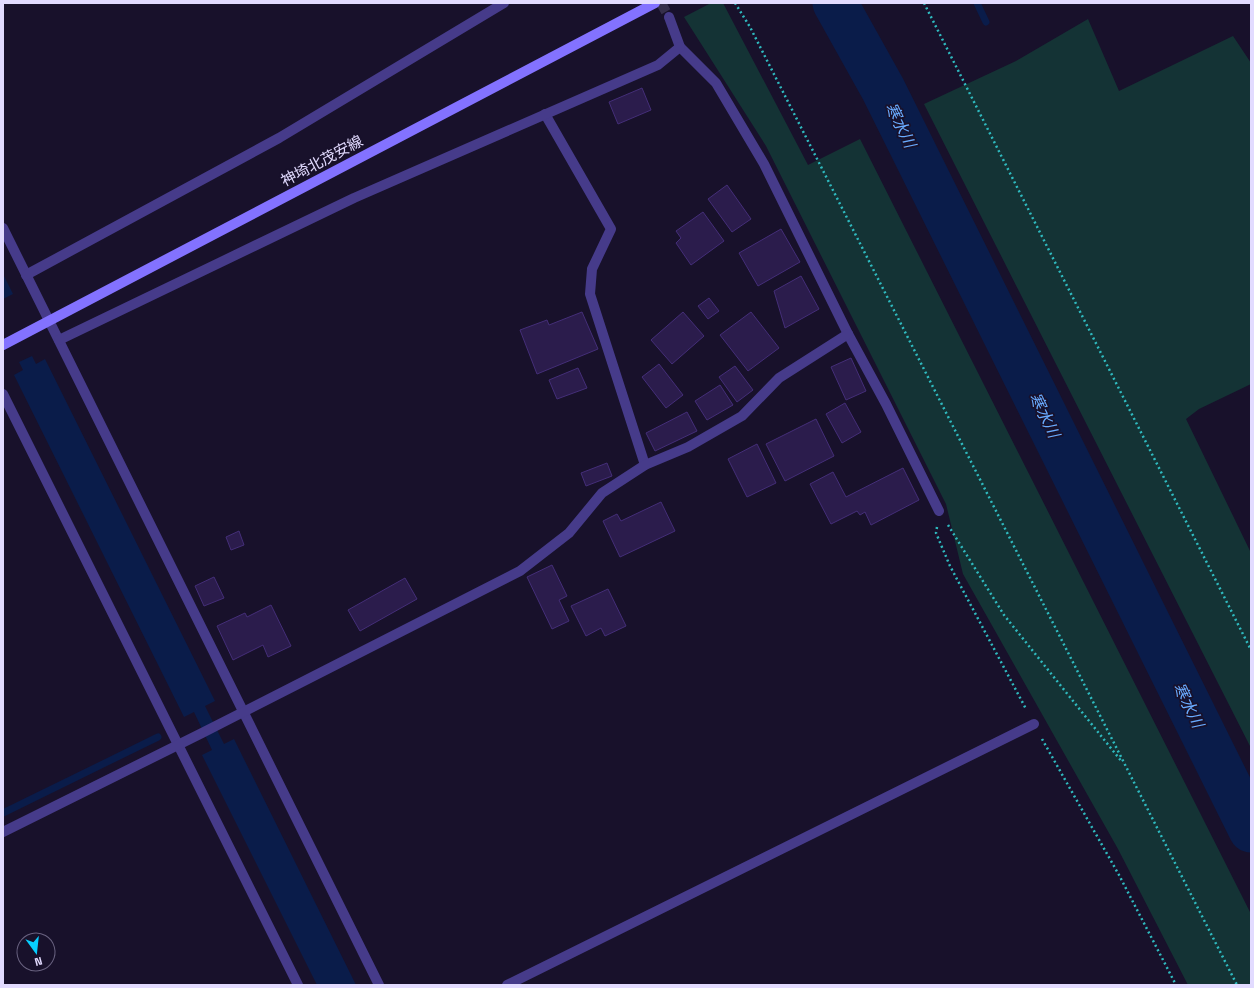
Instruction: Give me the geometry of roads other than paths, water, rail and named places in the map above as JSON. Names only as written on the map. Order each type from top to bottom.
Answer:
[{"type":"main road","name":"神埼北茂安線","points":[[3,345],[655,3]]},
{"type":"street","points":[[26,275],[279,138],[504,3]]},
{"type":"street","points":[[669,17],[680,47],[716,83],[764,164],[848,334],[886,404],[939,511]]},
{"type":"street","points":[[58,340],[354,198],[658,65],[680,47]]},
{"type":"street","points":[[545,114],[611,229],[592,268],[590,294],[645,465]]},
{"type":"street","points":[[3,228],[379,985]]},
{"type":"street","points":[[3,832],[202,733],[520,571],[569,533],[602,493],[645,465],[688,447],[742,416],[779,378],[848,334]]},
{"type":"street","points":[[3,394],[298,985]]},
{"type":"street","points":[[507,985],[1034,724]]},
{"type":"water","points":[[3,274],[13,294],[3,299]]},
{"type":"water","points":[[32,356],[36,364],[45,359],[215,701],[205,706],[224,744],[234,739],[356,985],[317,985],[202,755],[212,750],[194,712],[184,717],[14,375],[23,370],[19,362]]},
{"type":"waterway","name":"寒水川","points":[[835,3],[883,89],[1251,830]]},
{"type":"waterway","points":[[977,3],[986,22]]},
{"type":"waterway","points":[[3,813],[158,737]]},
{"type":"tunnel","points":[[661,3],[669,17]]}]
